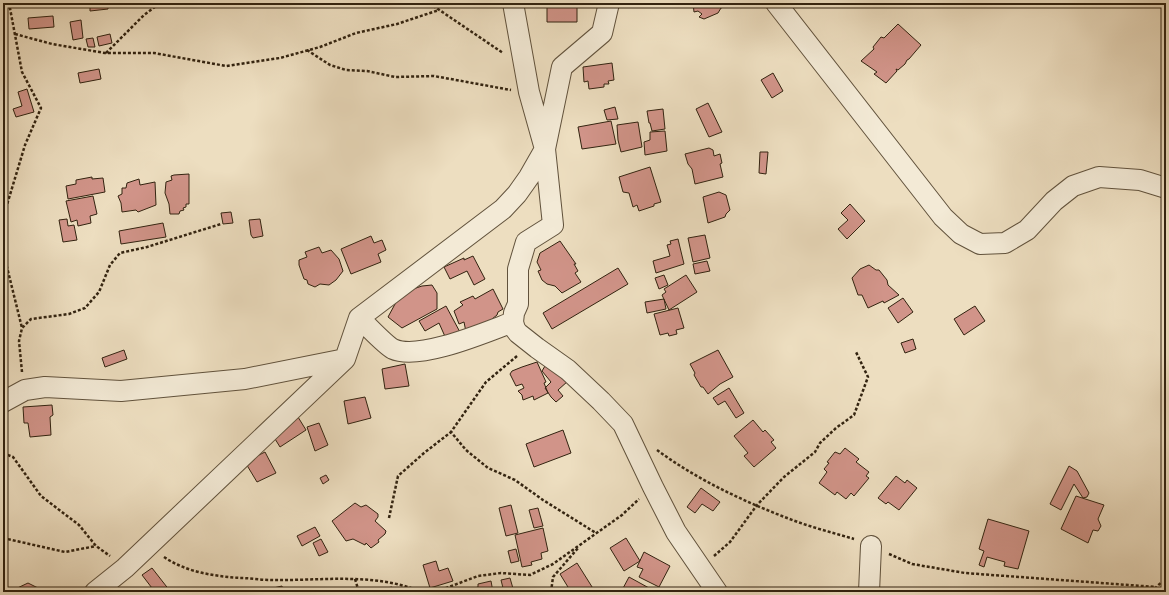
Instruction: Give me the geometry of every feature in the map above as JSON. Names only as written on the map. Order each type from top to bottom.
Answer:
[{"type":"street","points":[[512,3],[529,92],[546,149],[553,225],[526,242],[518,269],[518,304],[514,313],[513,322],[518,333],[568,370],[623,424],[676,532],[717,592]]},
{"type":"street","points":[[95,592],[126,568],[345,360],[359,318],[503,209],[517,194],[546,149],[562,67],[602,33],[609,3]]},
{"type":"street","points":[[776,3],[943,217],[961,234],[980,244],[1005,244],[1027,230],[1054,201],[1073,186],[1099,177],[1140,180],[1166,188]]},
{"type":"street","points":[[359,318],[392,348],[401,351],[414,352],[471,338],[513,322]]},
{"type":"street","points":[[3,402],[25,390],[45,387],[121,391],[245,379],[345,360]]},
{"type":"street","points":[[869,592],[871,546]]},
{"type":"path","points":[[3,218],[25,145],[41,108],[22,72],[9,3]]},
{"type":"path","points":[[105,53],[144,15],[160,3]]},
{"type":"path","points":[[430,3],[495,49],[524,65]]},
{"type":"path","points":[[15,34],[52,44],[105,53],[154,53],[226,66],[280,58],[320,47],[356,33],[397,24],[439,10]]},
{"type":"path","points":[[307,50],[330,65],[346,70],[367,71],[395,77],[434,76],[529,92]]},
{"type":"path","points":[[22,328],[31,319],[69,314],[85,308],[99,292],[110,265],[120,253],[147,247],[220,224]]},
{"type":"path","points":[[3,251],[22,328],[19,341],[25,390]]},
{"type":"path","points":[[389,518],[398,476],[451,432],[486,382],[531,344]]},
{"type":"path","points":[[701,568],[730,542],[757,505],[784,477],[815,452],[820,443],[836,428],[854,415],[868,377],[856,352]]},
{"type":"path","points":[[451,432],[466,450],[488,468],[516,480],[543,500],[596,534]]},
{"type":"path","points":[[3,453],[13,457],[41,496],[79,525],[96,546],[126,568]]},
{"type":"path","points":[[426,592],[441,590],[478,576],[501,572],[530,574],[553,564],[622,516],[653,487]]},
{"type":"path","points":[[3,538],[65,552],[96,546]]},
{"type":"path","points":[[551,592],[553,577],[582,544]]},
{"type":"path","points":[[148,547],[175,564],[214,576],[270,580],[333,578],[372,580],[408,586],[422,592]]},
{"type":"path","points":[[354,579],[359,592]]},
{"type":"path","points":[[1151,592],[1166,579]]},
{"type":"building","points":[[90,3],[108,3],[108,9],[90,11]]},
{"type":"building","points":[[547,3],[577,3],[577,22],[547,22]]},
{"type":"building","points":[[693,3],[728,3],[728,5],[721,8],[718,13],[704,19],[699,17],[702,14],[698,11],[694,12]]},
{"type":"building","points":[[53,16],[54,27],[29,29],[28,18]]},
{"type":"building","points":[[81,20],[83,38],[73,40],[70,22]]},
{"type":"building","points":[[898,24],[921,45],[905,64],[898,70],[896,69],[897,71],[886,83],[874,74],[877,72],[861,61],[874,49],[873,47],[881,37],[884,38]]},
{"type":"building","points":[[110,34],[112,43],[99,46],[97,37]]},
{"type":"building","points":[[93,38],[95,47],[88,47],[86,39]]},
{"type":"building","points":[[612,63],[614,80],[608,81],[609,84],[604,84],[604,87],[589,89],[588,81],[584,82],[583,67]]},
{"type":"building","points":[[99,69],[101,79],[80,83],[78,73]]},
{"type":"building","points":[[773,73],[783,91],[772,98],[761,80]]},
{"type":"building","points":[[27,89],[34,112],[16,117],[13,109],[22,106],[18,92]]},
{"type":"building","points":[[708,103],[722,132],[709,137],[696,109]]},
{"type":"building","points":[[615,107],[618,119],[607,120],[604,110]]},
{"type":"building","points":[[663,109],[665,129],[652,131],[647,111]]},
{"type":"building","points":[[611,121],[616,144],[582,149],[578,127]]},
{"type":"building","points":[[638,122],[642,147],[621,152],[618,140],[617,125]]},
{"type":"building","points":[[665,131],[667,151],[645,155],[644,142],[650,140],[650,132]]},
{"type":"building","points":[[709,148],[713,150],[714,156],[720,154],[722,163],[720,164],[723,177],[695,184],[692,169],[688,164],[685,154]]},
{"type":"building","points":[[760,152],[768,152],[766,174],[759,173]]},
{"type":"building","points":[[650,167],[661,202],[639,211],[637,205],[633,207],[629,193],[623,192],[619,177]]},
{"type":"building","points":[[189,174],[189,204],[186,204],[186,207],[183,208],[184,210],[180,211],[179,214],[170,214],[169,204],[165,193],[166,182],[172,180],[171,176]]},
{"type":"building","points":[[92,177],[92,179],[103,178],[105,192],[68,199],[66,186],[76,184],[76,180]]},
{"type":"building","points":[[139,179],[140,185],[155,182],[156,205],[138,212],[136,210],[122,212],[121,203],[118,196],[122,194],[122,188],[126,188],[127,183]]},
{"type":"building","points":[[719,192],[726,195],[730,210],[725,217],[708,223],[703,197]]},
{"type":"building","points":[[93,196],[97,214],[90,216],[91,223],[78,226],[77,220],[71,222],[66,201]]},
{"type":"building","points":[[850,204],[865,221],[847,239],[838,229],[848,220],[841,213]]},
{"type":"building","points":[[231,212],[233,223],[223,224],[221,213]]},
{"type":"building","points":[[67,219],[68,226],[74,225],[77,240],[63,242],[59,220]]},
{"type":"building","points":[[260,219],[263,236],[253,238],[251,235],[249,220]]},
{"type":"building","points":[[163,223],[166,237],[121,244],[119,231]]},
{"type":"building","points":[[705,235],[710,258],[693,262],[688,238]]},
{"type":"building","points":[[371,236],[374,243],[382,240],[386,250],[378,254],[381,262],[351,274],[341,249]]},
{"type":"building","points":[[678,239],[684,264],[656,273],[653,261],[670,256],[667,245],[671,244],[670,241]]},
{"type":"building","points":[[560,241],[576,264],[574,264],[578,271],[575,273],[581,282],[562,293],[555,286],[547,284],[542,280],[538,271],[541,270],[537,262],[540,253]]},
{"type":"building","points":[[319,247],[322,253],[331,250],[339,259],[343,271],[336,280],[329,285],[320,284],[315,287],[308,284],[307,280],[304,279],[299,265],[299,260],[307,257],[305,252]]},
{"type":"building","points":[[473,256],[485,279],[474,285],[467,271],[450,279],[444,267],[464,258],[464,260]]},
{"type":"building","points":[[707,261],[710,271],[695,274],[693,264]]},
{"type":"building","points":[[869,265],[876,270],[879,270],[887,280],[888,285],[899,295],[884,303],[883,301],[868,308],[862,295],[858,295],[852,278],[860,269]]},
{"type":"building","points":[[618,268],[628,284],[552,329],[543,313]]},
{"type":"building","points":[[664,275],[668,285],[659,289],[655,278]]},
{"type":"building","points":[[686,275],[697,292],[669,310],[662,295],[666,292],[664,289]]},
{"type":"building","points":[[432,285],[437,293],[437,309],[402,328],[388,317],[401,293],[422,286]]},
{"type":"building","points":[[493,289],[503,309],[492,319],[493,323],[466,332],[464,322],[459,324],[454,311],[463,305],[460,302],[473,296],[475,299]]},
{"type":"building","points":[[903,298],[913,312],[898,323],[888,308]]},
{"type":"building","points":[[664,299],[666,309],[647,313],[645,302]]},
{"type":"building","points":[[446,306],[461,334],[447,341],[439,323],[425,331],[419,321]]},
{"type":"building","points":[[975,306],[985,321],[964,335],[954,319]]},
{"type":"building","points":[[678,308],[684,328],[676,330],[677,334],[669,336],[668,333],[660,335],[654,314]]},
{"type":"building","points":[[913,339],[916,349],[905,353],[901,343]]},
{"type":"building","points":[[124,350],[127,359],[105,367],[102,358]]},
{"type":"building","points":[[718,350],[733,377],[720,384],[708,394],[703,387],[701,387],[690,364]]},
{"type":"building","points":[[537,362],[546,382],[544,383],[548,393],[534,400],[533,396],[523,400],[522,395],[518,391],[524,388],[522,384],[516,386],[510,374],[512,371]]},
{"type":"building","points":[[405,364],[409,386],[385,389],[382,369]]},
{"type":"building","points":[[545,366],[568,381],[558,390],[563,396],[556,402],[545,388],[551,382],[542,371]]},
{"type":"building","points":[[729,388],[744,413],[736,418],[725,401],[718,405],[713,398]]},
{"type":"building","points":[[365,397],[371,418],[348,424],[344,401]]},
{"type":"building","points":[[52,405],[53,415],[50,417],[51,435],[30,437],[28,423],[24,423],[23,407]]},
{"type":"building","points":[[298,417],[306,430],[280,447],[272,434]]},
{"type":"building","points":[[753,420],[763,432],[765,430],[774,440],[771,442],[776,448],[754,467],[744,456],[748,453],[734,436]]},
{"type":"building","points":[[319,423],[328,445],[315,451],[307,427]]},
{"type":"building","points":[[563,430],[571,453],[534,467],[526,444]]},
{"type":"building","points":[[845,448],[859,459],[856,462],[869,472],[866,476],[869,478],[854,496],[851,493],[846,499],[837,492],[835,495],[819,483],[827,472],[824,469],[829,463],[827,462],[835,452],[840,454]]},
{"type":"building","points":[[265,452],[276,473],[257,482],[245,462]]},
{"type":"building","points":[[1069,466],[1077,471],[1089,493],[1087,497],[1083,498],[1074,484],[1061,510],[1050,504]]},
{"type":"building","points":[[326,475],[329,480],[323,484],[320,478]]},
{"type":"building","points":[[896,476],[905,483],[907,480],[917,488],[899,510],[888,502],[886,504],[878,498]]},
{"type":"building","points":[[701,488],[720,502],[713,511],[702,504],[695,513],[687,507]]},
{"type":"building","points":[[1076,496],[1104,505],[1098,519],[1101,526],[1098,531],[1093,530],[1088,543],[1061,529]]},
{"type":"building","points":[[355,503],[361,507],[366,505],[378,514],[375,521],[386,531],[385,534],[378,540],[379,542],[371,548],[366,543],[365,545],[353,539],[346,541],[332,521]]},
{"type":"building","points":[[511,505],[518,533],[506,536],[499,508]]},
{"type":"building","points":[[538,508],[543,526],[534,528],[529,510]]},
{"type":"building","points":[[988,519],[1029,531],[1018,569],[1004,566],[1005,562],[987,557],[984,567],[979,565],[984,551],[979,549]]},
{"type":"building","points":[[315,527],[320,536],[302,546],[297,536]]},
{"type":"building","points":[[543,528],[548,551],[541,553],[542,559],[531,562],[532,565],[522,567],[515,535]]},
{"type":"building","points":[[626,538],[640,561],[624,571],[610,548]]},
{"type":"building","points":[[321,539],[328,552],[319,556],[313,543]]},
{"type":"building","points":[[516,549],[519,561],[511,563],[508,551]]},
{"type":"building","points":[[644,552],[670,566],[659,587],[639,577],[643,569],[637,567]]},
{"type":"building","points":[[436,561],[439,571],[448,568],[453,581],[430,588],[423,565]]},
{"type":"building","points":[[577,563],[594,590],[591,592],[571,592],[560,574]]},
{"type":"building","points":[[152,568],[170,591],[155,592],[142,575]]},
{"type":"building","points":[[629,577],[649,588],[647,592],[621,592]]},
{"type":"building","points":[[510,578],[514,592],[504,592],[501,580]]},
{"type":"building","points":[[491,581],[493,592],[471,592],[471,589],[478,587],[478,584]]},
{"type":"building","points":[[28,583],[40,589],[42,592],[11,592],[11,591]]},
{"type":"building","points":[[282,586],[283,592],[260,592],[260,591]]},
{"type":"building","points":[[392,587],[393,592],[376,592],[380,591],[381,589]]}]
